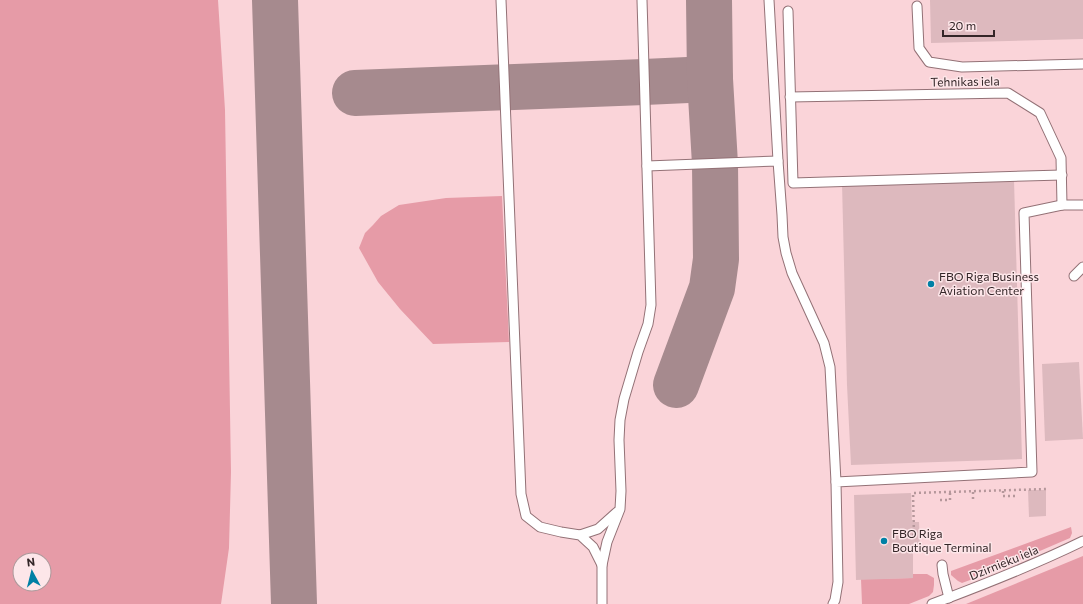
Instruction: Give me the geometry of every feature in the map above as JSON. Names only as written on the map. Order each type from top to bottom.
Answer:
[{"type":"lane","points":[[500,0],[521,494],[526,516],[540,526],[561,532],[580,535],[598,529],[620,509]]},
{"type":"lane","points":[[602,604],[602,565],[607,542],[620,509],[620,420],[626,392],[648,324],[651,305],[642,0]]},
{"type":"lane","points":[[769,0],[783,237],[792,273],[824,343],[830,367],[836,482],[838,582],[833,604]]},
{"type":"lane","points":[[917,6],[919,48],[929,62],[962,67],[1083,64]]},
{"type":"lane","points":[[788,12],[793,183],[1062,176]]},
{"type":"lane","name":"Tehnikas iela","points":[[790,97],[1008,93],[1040,113],[1061,158],[1062,205]]},
{"type":"lane","points":[[647,166],[778,161]]},
{"type":"lane","points":[[836,482],[1032,472],[1024,213],[1062,205],[1083,205]]},
{"type":"lane","points":[[1074,276],[1083,267]]},
{"type":"lane","points":[[580,535],[593,547],[602,565]]},
{"type":"lane","name":"Dzirnieku iela","points":[[932,604],[1025,568],[1083,541]]},
{"type":"lane","points":[[942,565],[949,598]]},
{"type":"path","points":[[912,534],[914,535],[913,493],[1047,489]]},
{"type":"path","points":[[1002,490],[1003,496],[1015,496]]},
{"type":"path","points":[[940,500],[950,500],[950,492]]},
{"type":"path","points":[[972,492],[973,499],[976,499]]},
{"type":"shaded area","points":[[0,0],[218,0],[225,110],[231,472],[229,548],[221,604],[0,604]]},
{"type":"shaded area","points":[[502,196],[509,342],[433,344],[400,309],[378,282],[359,248],[365,233],[381,216],[399,205],[446,198]]},
{"type":"shaded area","points":[[1071,527],[1072,533],[1070,538],[989,573],[962,583],[951,575],[951,571]]},
{"type":"shaded area","points":[[1083,556],[1083,604],[966,604]]},
{"type":"shaded area","points":[[913,574],[927,574],[934,578],[933,592],[929,596],[909,604],[862,604],[861,579],[913,578]]},
{"type":"building","points":[[930,0],[1083,0],[1083,39],[931,43]]},
{"type":"building","name":"FBO Riga Business Aviation Center","points":[[1014,180],[1022,459],[851,465],[847,385],[842,183]]},
{"type":"building","points":[[1079,362],[1083,439],[1045,441],[1042,364]]},
{"type":"building","points":[[1028,490],[1046,490],[1046,516],[1029,517]]},
{"type":"building","name":"FBO Riga Boutique Terminal","points":[[911,493],[912,522],[919,522],[920,547],[913,547],[913,578],[856,580],[854,495]]},
{"type":"taxiway","points":[[275,0],[294,604]]},
{"type":"taxiway","points":[[676,385],[712,288],[716,259],[715,164],[710,79],[709,0]]},
{"type":"taxiway","points":[[355,93],[710,79]]},
{"type":"place","name":"FBO Riga Business Aviation Center","points":[[931,284]]},
{"type":"place","name":"FBO Riga Boutique Terminal","points":[[884,541]]}]
